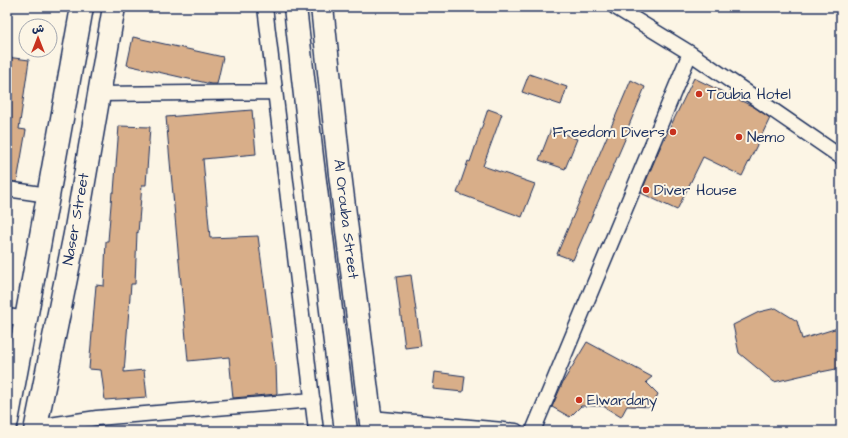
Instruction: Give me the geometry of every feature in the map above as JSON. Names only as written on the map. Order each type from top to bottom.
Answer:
[{"type":"main road","name":"Naser Street","points":[[7,421],[17,318],[48,195],[82,7]]},
{"type":"main road","name":"Naser Street","points":[[35,429],[74,234],[114,7]]},
{"type":"main road","name":"Al Orouba Street","points":[[295,7],[346,431]]},
{"type":"main road","name":"Al Orouba Street","points":[[322,7],[348,241],[372,424]]},
{"type":"main road","points":[[59,137],[90,143]]},
{"type":"main road","points":[[323,245],[348,241]]},
{"type":"street","points":[[265,7],[316,431]]},
{"type":"street","points":[[615,7],[690,53],[841,157]]},
{"type":"street","points":[[533,431],[690,53]]},
{"type":"street","points":[[98,94],[275,92]]},
{"type":"street","points":[[7,189],[48,195]]},
{"type":"street","points":[[35,429],[97,418],[313,400]]},
{"type":"street","points":[[372,424],[516,431]]},
{"type":"building","points":[[133,37],[223,57],[217,84],[211,84],[127,65]]},
{"type":"building","points":[[7,57],[29,60],[19,129],[26,130],[17,182],[7,181]]},
{"type":"building","points":[[529,74],[567,87],[561,105],[522,92]]},
{"type":"building","points":[[694,78],[754,107],[770,118],[742,176],[703,157],[677,210],[641,193],[659,150]]},
{"type":"building","points":[[631,80],[645,87],[627,130],[629,130],[573,260],[557,254]]},
{"type":"building","points":[[488,109],[502,114],[483,166],[535,184],[522,217],[457,193],[468,161],[470,162]]},
{"type":"building","points":[[252,110],[256,154],[203,159],[210,238],[258,236],[276,365],[277,394],[233,398],[229,357],[188,361],[166,117]]},
{"type":"building","points":[[119,126],[150,127],[146,185],[142,185],[138,233],[137,232],[135,284],[131,284],[124,372],[144,370],[147,397],[105,400],[101,370],[89,369],[96,285],[104,286],[106,241],[108,241],[112,192],[114,192]]},
{"type":"building","points":[[551,129],[577,139],[565,169],[539,160]]},
{"type":"building","points":[[411,275],[421,346],[405,348],[396,277]]},
{"type":"building","points":[[776,308],[797,321],[802,339],[841,327],[841,368],[774,382],[739,353],[733,325],[759,312]]},
{"type":"building","points":[[587,342],[652,377],[646,382],[658,394],[652,407],[627,406],[621,417],[603,406],[581,406],[570,417],[552,407],[563,382]]},
{"type":"building","points":[[435,372],[465,376],[463,392],[433,389]]},
{"type":"place","name":"Toubia Hotel","points":[[699,94]]},
{"type":"place","name":"Freedom Divers","points":[[673,132]]},
{"type":"place","name":"Nemo","points":[[739,137]]},
{"type":"place","name":"Diver House","points":[[646,190]]},
{"type":"place","name":"Elwardany","points":[[579,400]]}]
